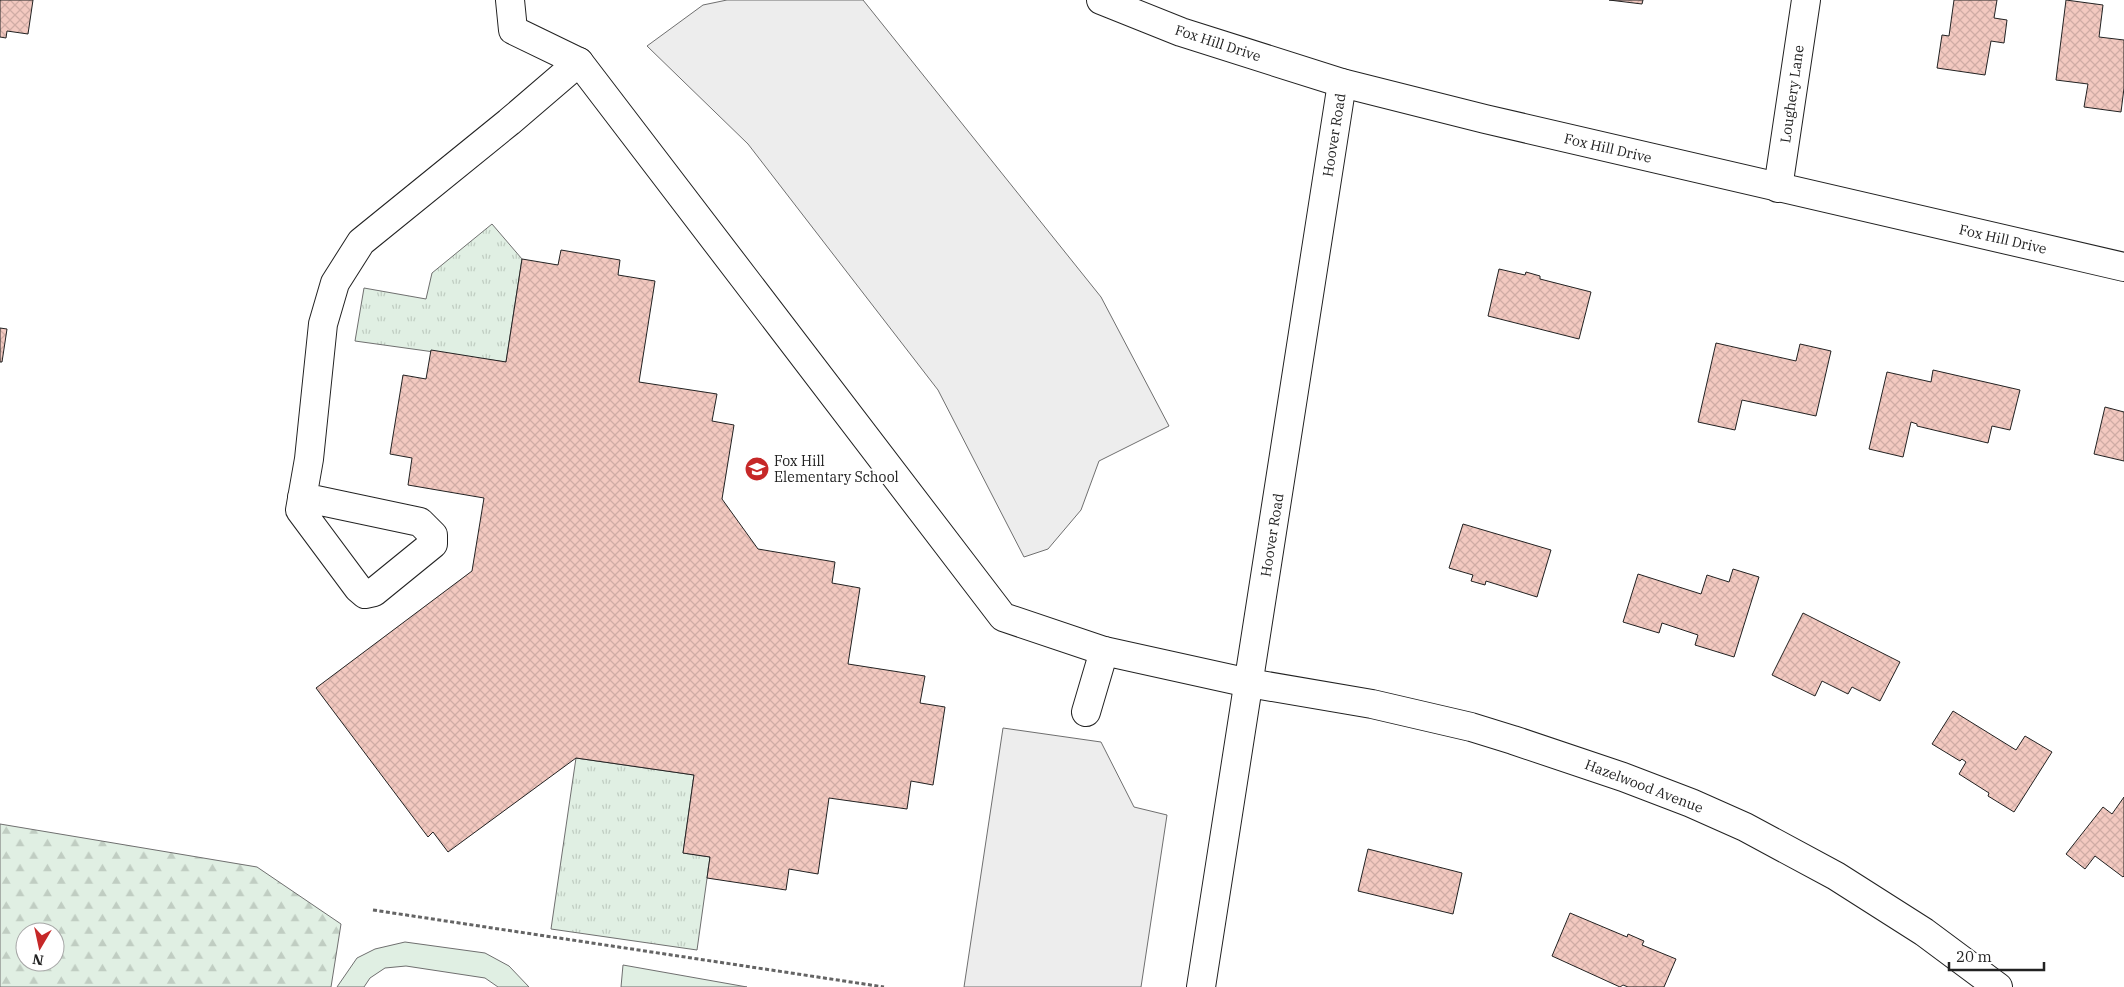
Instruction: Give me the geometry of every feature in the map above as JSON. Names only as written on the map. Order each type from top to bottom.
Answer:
[{"type":"street","points":[[302,497],[420,522],[433,534],[433,544],[374,592],[365,594],[358,588],[300,510],[302,497],[309,459],[323,324],[335,283],[361,242],[509,122],[579,62],[513,30],[510,0]]},
{"type":"street","name":"Fox Hill Drive","points":[[1101,0],[1182,32],[1342,83],[1485,119],[1778,188],[2124,267]]},
{"type":"street","name":"Loughery Lane","points":[[1778,188],[1806,0]]},
{"type":"street","name":"Hazelwood Avenue","points":[[579,62],[1004,617],[1104,651],[1248,683],[1372,704],[1471,727],[1522,743],[1691,803],[1745,827],[1836,876],[1924,932],[1998,987]]},
{"type":"street","name":"Hoover Road","points":[[1201,987],[1342,83]]},
{"type":"street","points":[[1086,712],[1104,651]]},
{"type":"path","points":[[373,910],[884,987]]},
{"type":"green space","points":[[492,224],[522,259],[506,362],[355,341],[364,288],[426,299],[432,273]]},
{"type":"green space","points":[[576,758],[694,775],[683,853],[710,857],[697,950],[551,929]]},
{"type":"green space","points":[[0,824],[257,867],[341,924],[331,987],[0,987]]},
{"type":"green space","points":[[405,942],[485,953],[509,966],[529,987],[498,987],[485,978],[406,966],[385,968],[370,978],[364,987],[337,987],[357,958],[375,949]]},
{"type":"green space","points":[[623,965],[747,987],[621,987]]},
{"type":"shaded area","points":[[727,0],[863,0],[1101,297],[1169,426],[1099,461],[1081,510],[1048,549],[1024,557],[938,390],[748,144],[647,46],[703,5]]},
{"type":"shaded area","points":[[1003,728],[1101,742],[1134,807],[1167,815],[1141,987],[964,987]]},
{"type":"building","points":[[0,0],[33,0],[28,34],[7,31],[6,38],[0,37]]},
{"type":"building","points":[[1609,0],[1643,0],[1642,4]]},
{"type":"building","points":[[1954,0],[1997,0],[1994,18],[2007,20],[2004,43],[1991,41],[1985,75],[1937,68],[1942,35],[1949,36]]},
{"type":"building","points":[[2066,0],[2103,5],[2099,37],[2124,40],[2124,88],[2121,112],[2084,107],[2088,84],[2056,80]]},
{"type":"building","points":[[561,250],[620,260],[618,275],[655,281],[639,382],[717,394],[712,421],[734,425],[722,499],[758,549],[835,562],[832,583],[860,588],[848,664],[925,676],[920,703],[945,707],[933,785],[911,781],[907,809],[829,798],[818,874],[789,869],[786,890],[707,878],[710,857],[683,853],[694,775],[576,758],[448,852],[433,832],[428,837],[316,688],[472,571],[484,498],[408,485],[412,458],[390,454],[403,375],[426,379],[431,350],[506,362],[522,259],[558,265]]},
{"type":"building","points":[[1499,269],[1525,275],[1526,272],[1540,276],[1540,279],[1591,292],[1579,339],[1488,316]]},
{"type":"building","points":[[0,328],[7,329],[2,362],[0,362]]},
{"type":"building","points":[[1716,343],[1796,361],[1800,344],[1831,351],[1816,416],[1742,400],[1735,430],[1698,422]]},
{"type":"building","points":[[1933,370],[2020,390],[2010,430],[1992,426],[1988,443],[1917,426],[1917,424],[1911,422],[1903,457],[1869,449],[1887,372],[1931,382]]},
{"type":"building","points":[[2105,407],[2124,412],[2124,461],[2094,454]]},
{"type":"building","points":[[1463,524],[1551,550],[1537,597],[1486,581],[1485,585],[1471,581],[1473,575],[1449,568]]},
{"type":"building","points":[[1733,569],[1759,577],[1734,657],[1695,645],[1698,635],[1662,623],[1659,633],[1623,622],[1638,574],[1701,594],[1707,575],[1729,582]]},
{"type":"building","points":[[1803,613],[1900,662],[1880,701],[1852,687],[1848,694],[1822,681],[1815,696],[1772,675]]},
{"type":"building","points":[[1953,711],[2016,750],[2025,736],[2052,752],[2014,812],[1988,796],[1989,793],[1959,774],[1966,762],[1962,759],[1960,761],[1932,744]]},
{"type":"building","points":[[2124,797],[2124,876],[2095,856],[2085,869],[2066,854],[2103,807],[2112,814]]},
{"type":"building","points":[[1368,849],[1462,873],[1453,914],[1358,891]]},
{"type":"building","points":[[1570,913],[1627,937],[1628,934],[1644,941],[1642,945],[1676,959],[1664,987],[1628,987],[1623,985],[1620,987],[1552,956]]},
{"type":"place","name":"Fox Hill Elementary School","points":[[757,469]]}]
